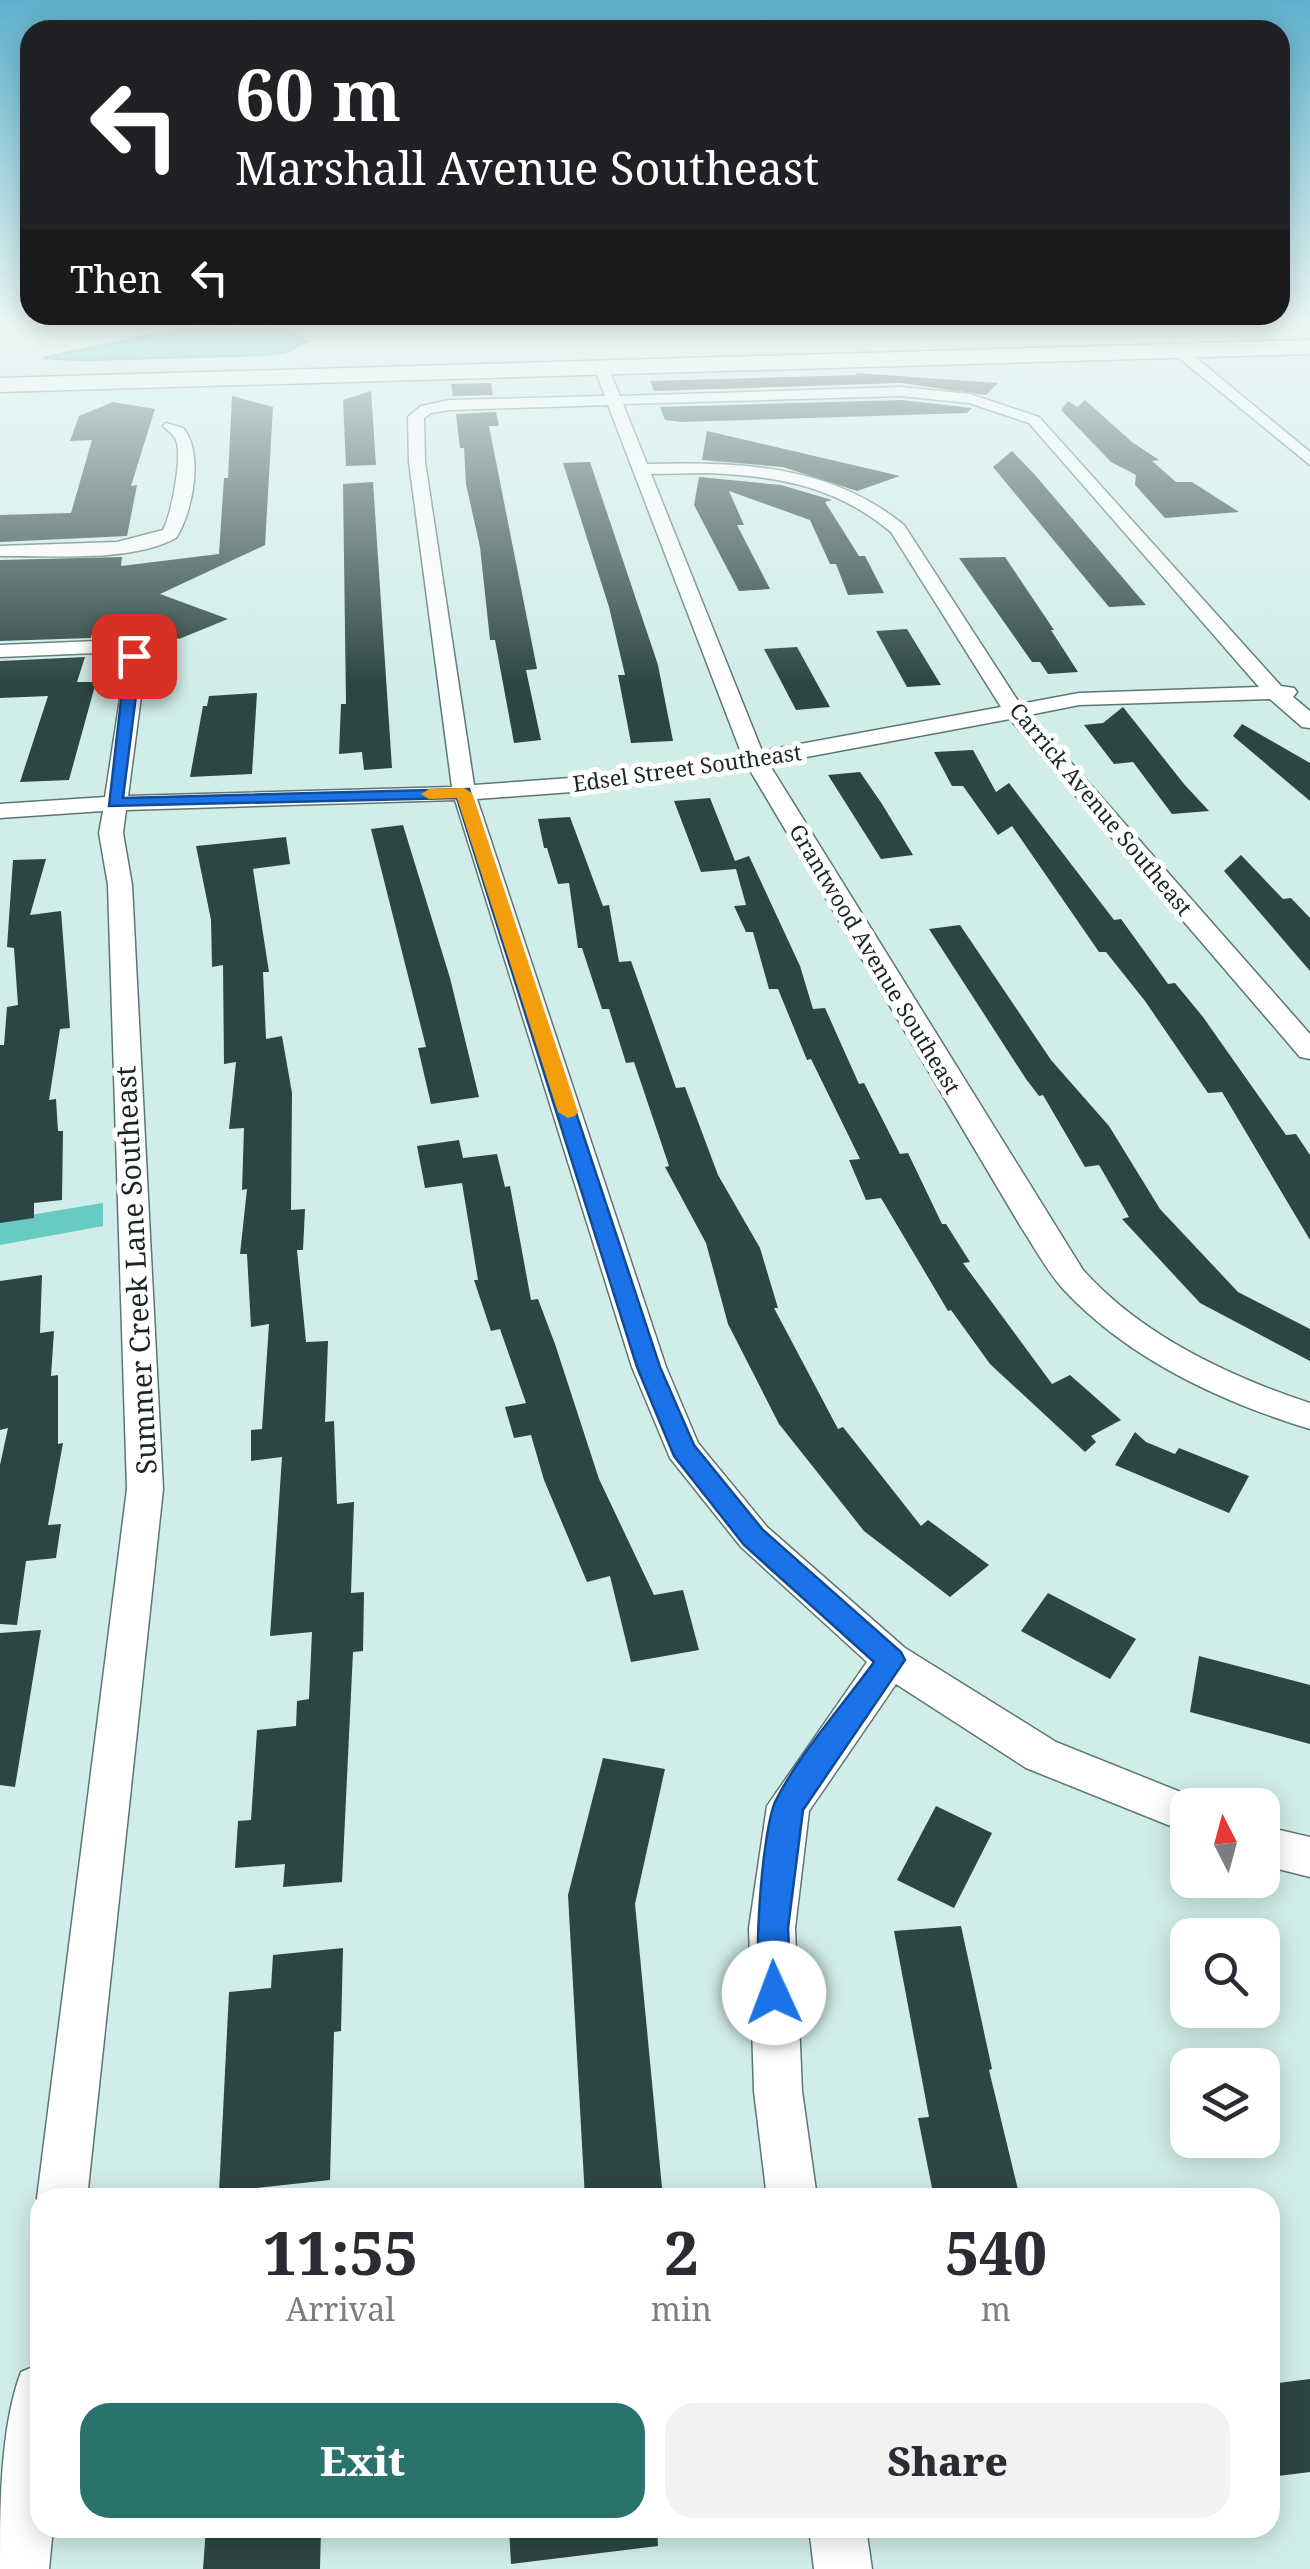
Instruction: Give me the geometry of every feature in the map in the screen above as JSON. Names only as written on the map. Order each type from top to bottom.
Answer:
[{"type":"street","points":[[0,551],[159,541],[170,533],[178,519],[187,444]]},
{"type":"street","points":[[417,444],[464,793],[648,1367],[683,1450],[754,1538],[891,1660],[1041,1754],[1170,1807]]},
{"type":"street","name":"Grantwood Avenue Southeast","points":[[630,444],[754,758],[825,870],[961,1105],[1075,1282],[1126,1328],[1192,1369],[1310,1416]]},
{"type":"street","points":[[1055,444],[1274,692],[1310,722]]},
{"type":"street","points":[[1291,444],[1310,460]]},
{"type":"street","name":"Carrick Avenue Southeast","points":[[640,469],[770,472],[846,492],[876,507],[898,530],[1014,709],[1310,1052]]},
{"type":"street","name":"Summer Creek Lane Southeast","points":[[0,652],[96,648],[134,656],[111,833],[120,885],[146,1489],[63,2188]]},
{"type":"street","name":"Edsel Street Southeast","points":[[0,811],[114,803],[464,793],[612,782],[1014,709],[1141,694],[1310,692]]},
{"type":"street","points":[[791,2188],[778,2091],[772,1928],[788,1806],[891,1660]]},
{"type":"street","points":[[1280,1850],[1310,1857]]},
{"type":"street","points":[[20,2569],[30,2480]]},
{"type":"street","points":[[839,2538],[843,2569]]},
{"type":"shaded area","points":[[103,1203],[103,1226],[0,1245],[0,1220]]},
{"type":"building","points":[[91,444],[144,444],[131,486],[137,485],[127,536],[0,542],[0,515],[71,513]]},
{"type":"building","points":[[230,444],[271,444],[265,545],[160,594],[228,619],[179,639],[149,626],[94,626],[91,638],[0,641],[0,560],[122,557],[121,566],[219,554],[224,478],[228,478]]},
{"type":"building","points":[[345,444],[375,444],[376,465],[346,466]]},
{"type":"building","points":[[460,444],[493,444],[537,669],[526,670],[541,740],[514,743],[495,640],[490,640],[480,547],[466,484],[464,448]]},
{"type":"building","points":[[705,444],[762,444],[900,476],[857,491],[783,467],[702,460]]},
{"type":"building","points":[[1094,444],[1135,444],[1159,460],[1152,461],[1176,482],[1192,482],[1239,512],[1165,518],[1135,485],[1136,475],[1111,462]]},
{"type":"building","points":[[1012,451],[1146,605],[1109,607],[993,467]]},
{"type":"building","points":[[590,462],[658,665],[673,741],[631,743],[618,675],[625,675],[609,607],[563,463]]},
{"type":"building","points":[[699,477],[781,485],[832,500],[825,502],[859,556],[865,556],[884,593],[848,595],[836,564],[830,564],[810,520],[729,491],[744,525],[737,525],[770,589],[739,591],[694,505]]},
{"type":"building","points":[[373,482],[392,768],[364,770],[362,752],[339,754],[341,704],[346,704],[343,484]]},
{"type":"building","points":[[1005,557],[1078,672],[1048,674],[1040,662],[1032,662],[959,558]]},
{"type":"building","points":[[907,629],[941,685],[907,687],[876,631]]},
{"type":"building","points":[[797,647],[830,707],[796,710],[764,649]]},
{"type":"building","points":[[85,657],[77,682],[96,682],[69,780],[20,782],[48,696],[0,698],[0,661]]},
{"type":"building","points":[[257,693],[252,774],[190,777],[203,706],[207,706],[209,696]]},
{"type":"building","points":[[1123,707],[1209,811],[1172,814],[1133,762],[1114,764],[1084,725],[1103,723]]},
{"type":"building","points":[[1242,724],[1310,763],[1310,801],[1233,736]]},
{"type":"building","points":[[973,750],[996,792],[1009,783],[1114,920],[1121,919],[1168,984],[1175,983],[1203,1017],[1286,1135],[1296,1134],[1310,1155],[1310,1240],[1222,1092],[1208,1093],[1145,1001],[1106,952],[1099,952],[1012,826],[998,835],[963,786],[952,786],[934,752]]},
{"type":"building","points":[[860,772],[913,855],[881,859],[828,775]]},
{"type":"building","points":[[710,798],[735,861],[749,856],[800,966],[813,1009],[825,1008],[859,1084],[864,1083],[900,1154],[908,1153],[942,1224],[946,1224],[970,1262],[963,1263],[1052,1384],[1070,1375],[1121,1420],[1091,1436],[1096,1442],[1085,1452],[990,1364],[948,1311],[881,1198],[866,1200],[849,1160],[860,1159],[811,1059],[807,1060],[778,989],[769,989],[753,932],[746,932],[734,906],[746,905],[736,869],[701,872],[674,801]]},
{"type":"building","points":[[570,817],[603,906],[609,905],[619,962],[631,961],[676,1088],[685,1087],[718,1175],[760,1248],[778,1308],[774,1308],[838,1429],[843,1427],[921,1526],[928,1520],[989,1565],[950,1597],[864,1531],[779,1424],[728,1324],[706,1243],[665,1167],[669,1166],[634,1062],[626,1063],[609,1009],[602,1009],[582,948],[578,948],[569,883],[558,884],[544,848],[538,819]]},
{"type":"building","points":[[403,825],[450,978],[479,1097],[431,1104],[418,1048],[426,1047],[371,829]]},
{"type":"building","points":[[286,837],[290,864],[253,869],[269,972],[263,972],[266,1039],[282,1036],[292,1093],[291,1210],[305,1209],[303,1250],[297,1250],[306,1342],[328,1341],[325,1422],[334,1421],[337,1504],[354,1502],[351,1593],[364,1592],[363,1651],[353,1652],[342,1882],[283,1887],[285,1864],[235,1868],[238,1821],[251,1820],[257,1730],[296,1726],[297,1701],[309,1699],[312,1632],[270,1636],[282,1457],[251,1461],[251,1430],[262,1429],[269,1324],[251,1327],[247,1254],[240,1254],[247,1189],[242,1190],[244,1128],[229,1129],[236,1062],[224,1064],[223,965],[212,967],[211,920],[196,846]]},
{"type":"building","points":[[1241,855],[1283,899],[1291,898],[1310,918],[1310,971],[1224,871]]},
{"type":"building","points":[[46,859],[30,915],[61,911],[70,1028],[60,1029],[49,1100],[56,1099],[58,1131],[63,1131],[62,1200],[34,1203],[34,1218],[0,1223],[0,1045],[4,1045],[7,1007],[18,1005],[14,948],[7,947],[13,860]]},
{"type":"building","points":[[960,925],[1051,1060],[1109,1126],[1160,1209],[1238,1292],[1310,1329],[1310,1361],[1200,1303],[1122,1219],[1129,1217],[1099,1165],[1085,1167],[1043,1095],[1039,1096],[1026,1079],[929,929]]},
{"type":"building","points":[[459,1140],[463,1158],[497,1154],[505,1187],[510,1186],[531,1300],[538,1299],[599,1479],[654,1595],[683,1590],[699,1650],[631,1662],[610,1576],[587,1582],[544,1480],[531,1435],[514,1438],[505,1407],[526,1403],[500,1329],[491,1331],[474,1280],[478,1280],[462,1183],[425,1188],[417,1146]]},
{"type":"building","points":[[42,1275],[40,1333],[54,1331],[51,1376],[58,1375],[58,1444],[63,1443],[48,1525],[61,1524],[56,1558],[26,1561],[17,1625],[0,1624],[0,1465],[8,1428],[0,1430],[0,1281]]},
{"type":"building","points":[[1135,1432],[1146,1442],[1175,1454],[1179,1448],[1249,1476],[1229,1513],[1115,1465]]},
{"type":"building","points":[[1048,1593],[1136,1639],[1110,1679],[1021,1631]]},
{"type":"building","points":[[41,1630],[15,1787],[0,1785],[0,1633]]},
{"type":"building","points":[[1199,1656],[1310,1685],[1310,1744],[1190,1712]]},
{"type":"building","points":[[603,1758],[665,1769],[635,1904],[662,2188],[584,2188],[568,1895]]},
{"type":"building","points":[[936,1806],[992,1833],[954,1908],[897,1880]]},
{"type":"building","points":[[961,1926],[992,2069],[989,2070],[1018,2188],[932,2188],[918,2118],[929,2117],[894,1931]]},
{"type":"building","points":[[343,1948],[341,2031],[334,2032],[330,2180],[219,2188],[229,1992],[271,1988],[273,1955]]},
{"type":"building","points":[[1310,2379],[1310,2472],[1280,2476],[1280,2383]]},
{"type":"building","points":[[205,2538],[321,2538],[320,2569],[203,2569]]},
{"type":"building","points":[[510,2538],[658,2538],[658,2546],[511,2564]]},
{"type":"slow traffic","points":[[429,794],[464,793],[568,1112]]},
{"type":"route","points":[[134,656],[114,803],[464,793],[648,1367],[683,1450],[754,1538],[891,1660],[788,1806],[772,1928],[774,1993]]}]
